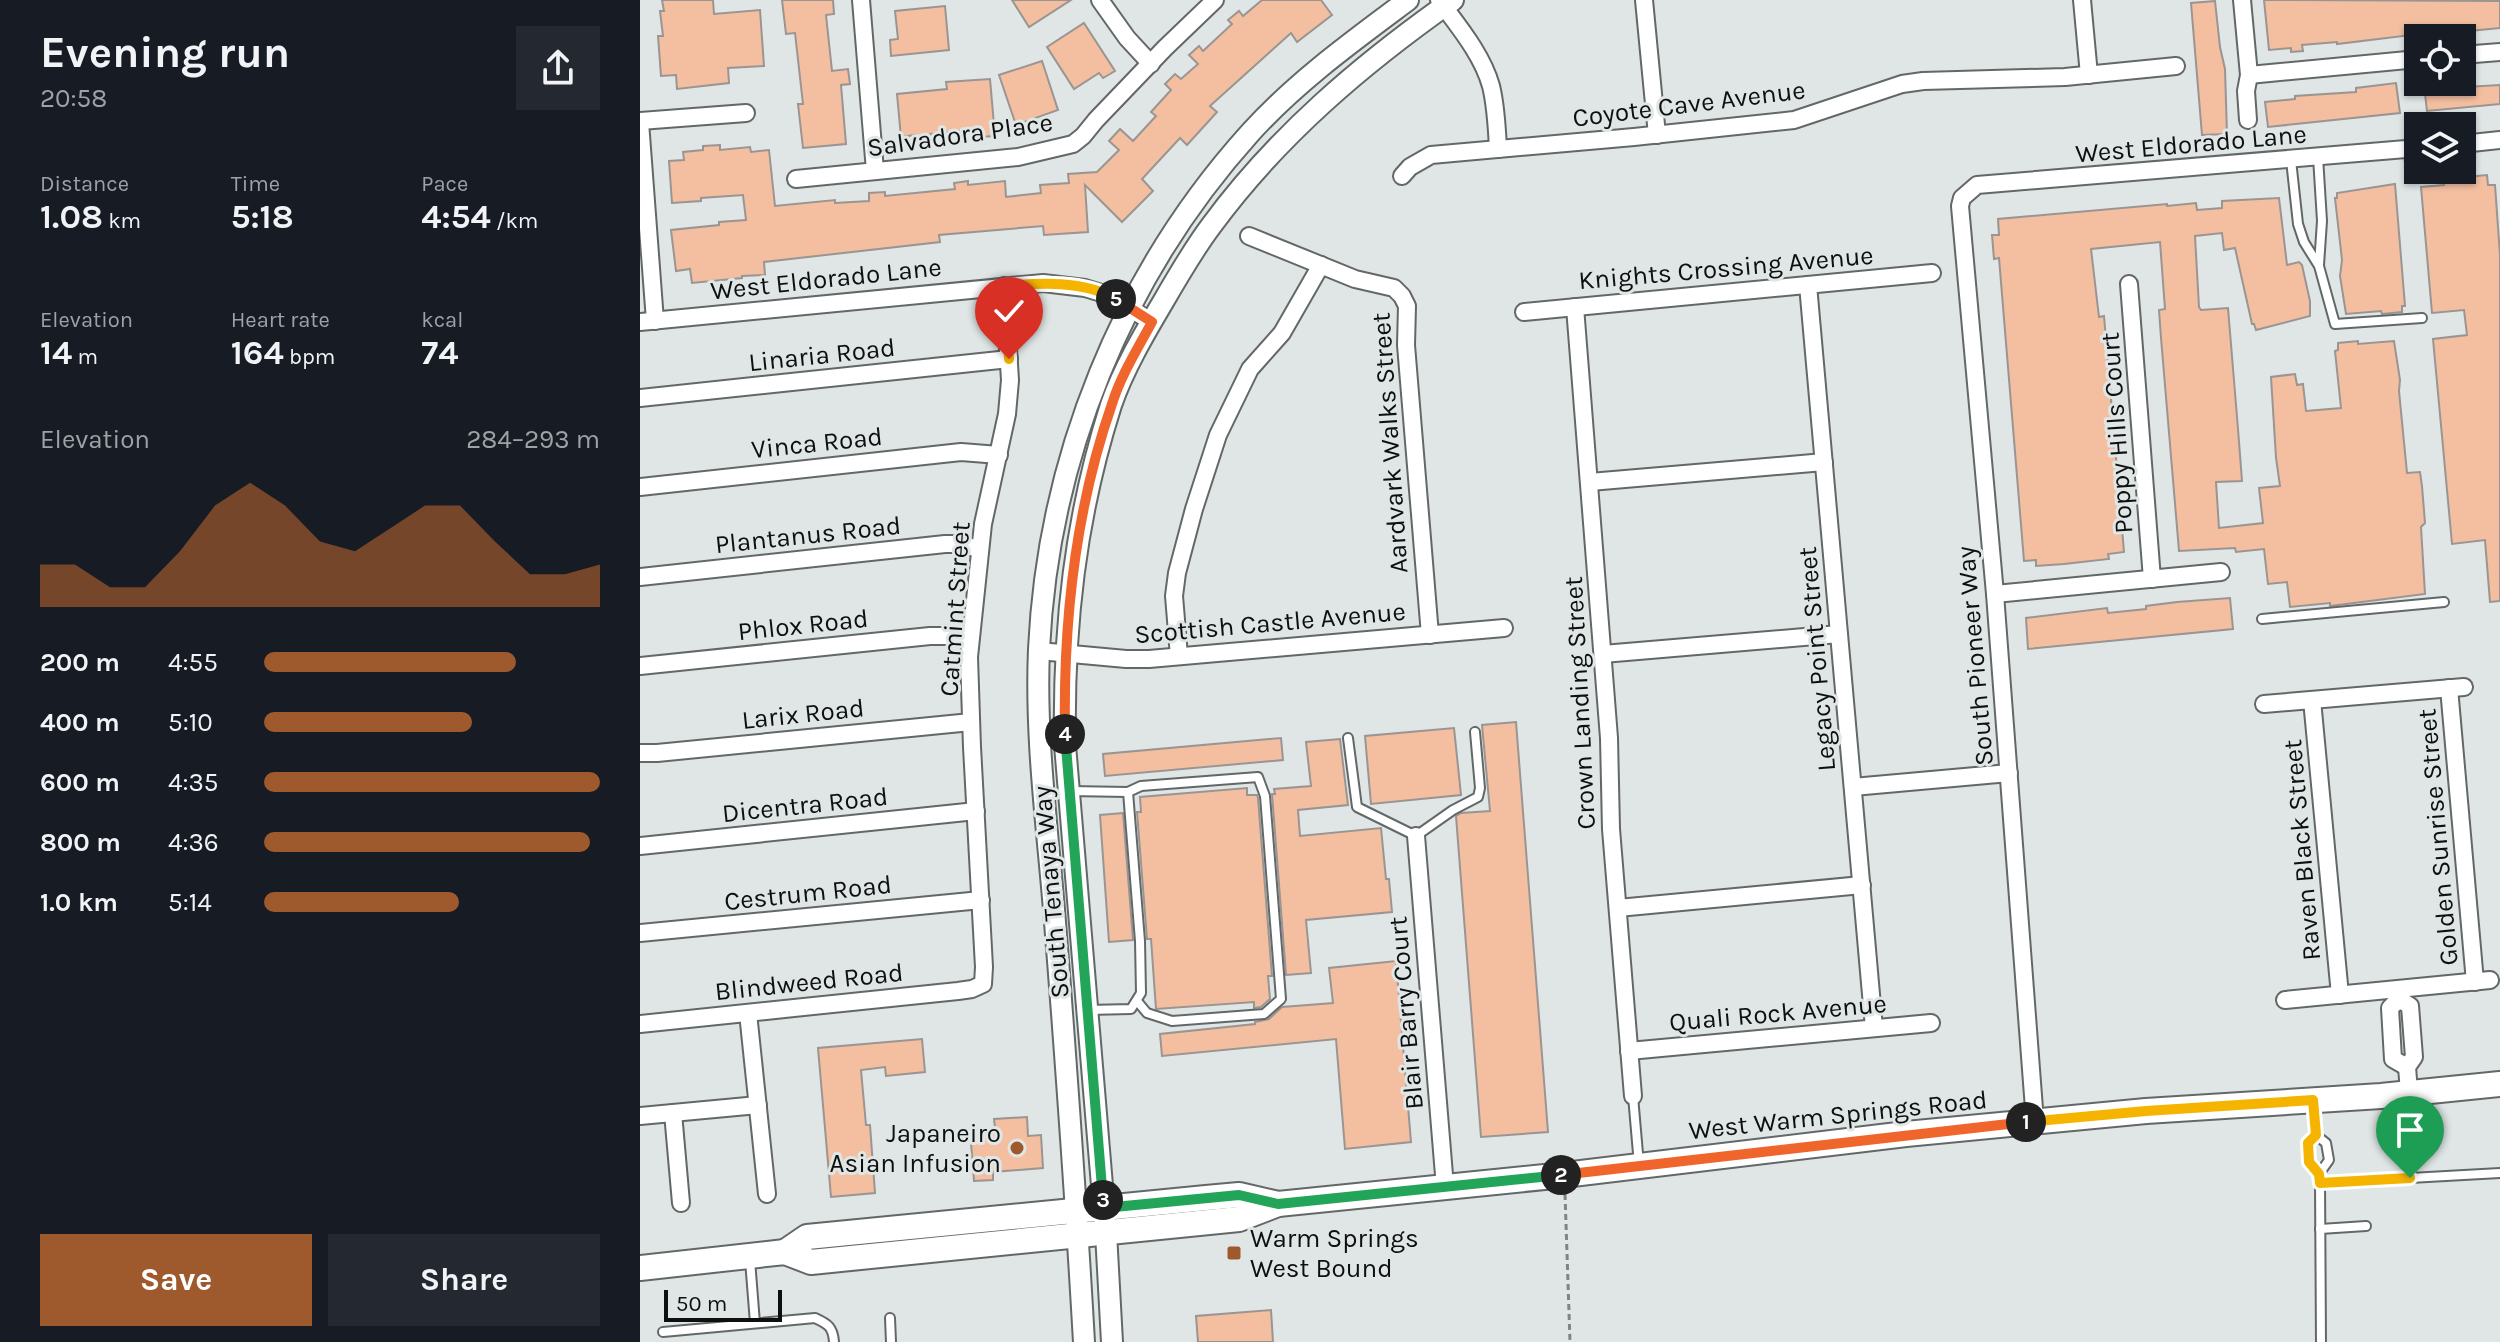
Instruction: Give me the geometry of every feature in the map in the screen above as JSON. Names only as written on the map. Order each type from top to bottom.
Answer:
[{"type":"main road","name":"West Warm Springs Road","points":[[640,1268],[785,1252],[811,1262],[1078,1236],[1239,1219],[1278,1204],[2035,1122],[2500,1084]]},
{"type":"main road","name":"West Warm Springs Road","points":[[785,1252],[807,1237],[1104,1208],[1239,1195],[1278,1204]]},
{"type":"street","points":[[861,0],[875,171]]},
{"type":"street","points":[[1100,0],[1118,27],[1151,64]]},
{"type":"street","name":"Salvadora Place","points":[[796,179],[1018,157],[1073,144],[1215,0]]},
{"type":"street","name":"South Tenaya Way","points":[[1084,1342],[1077,1211],[1041,745],[1039,651],[1048,556],[1068,463],[1095,384],[1130,307],[1190,205],[1251,131],[1321,65],[1408,0]]},
{"type":"street","points":[[1644,0],[1657,135]]},
{"type":"street","points":[[2082,0],[2089,75]]},
{"type":"street","points":[[2242,0],[2249,75],[2246,91],[2248,120]]},
{"type":"street","points":[[1445,2],[1474,49],[1491,85],[1498,149]]},
{"type":"street","name":"South Tenaya Way","points":[[1112,1342],[1106,1233],[1065,745],[1065,653],[1073,560],[1093,471],[1112,402],[1152,322],[1209,228],[1271,153],[1339,88],[1445,2]]},
{"type":"street","points":[[2476,54],[2500,52]]},
{"type":"street","points":[[2249,75],[2404,60]]},
{"type":"street","name":"Coyote Cave Avenue","points":[[1402,176],[1410,167],[1431,155],[1794,120],[1902,84],[1923,81],[2089,75],[2176,66]]},
{"type":"street","points":[[648,321],[640,121],[746,113]]},
{"type":"street","points":[[2476,143],[2500,140]]},
{"type":"street","name":"West Eldorado Lane","points":[[1970,190],[1977,185],[2404,150]]},
{"type":"street","name":"South Pioneer Way","points":[[1970,190],[1962,198],[1960,206],[1995,594],[2035,1122]]},
{"type":"street","points":[[1179,656],[1174,596],[1177,573],[1218,435],[1250,369],[1282,333],[1321,265],[1249,236]]},
{"type":"street","name":"Aardvark Walks Street","points":[[1321,265],[1372,285],[1394,288],[1407,306],[1406,345],[1430,635]]},
{"type":"street","name":"Knights Crossing Avenue","points":[[1524,312],[1932,273]]},
{"type":"street","name":"West Eldorado Lane","points":[[648,321],[1043,283],[1085,288],[1108,295],[1152,322]]},
{"type":"street","name":"Poppy Hills Court","points":[[2129,284],[2152,579]]},
{"type":"street","name":"Legacy Point Street","points":[[1808,285],[1874,1028]]},
{"type":"street","name":"Catmint Street","points":[[983,984],[969,657],[983,524],[1007,414],[1010,380],[1004,286]]},
{"type":"street","name":"Crown Landing Street","points":[[1575,307],[1603,654],[1611,829],[1633,1096]]},
{"type":"street","name":"Linaria Road","points":[[640,398],[1009,359]]},
{"type":"street","name":"Vinca Road","points":[[640,487],[961,452],[999,455]]},
{"type":"street","points":[[1590,482],[1824,462]]},
{"type":"street","name":"Plantanus Road","points":[[640,577],[945,544],[980,549]]},
{"type":"street","points":[[1995,594],[2221,572]]},
{"type":"street","name":"Scottish Castle Avenue","points":[[1039,651],[1126,659],[1504,628]]},
{"type":"street","points":[[1603,654],[1839,634]]},
{"type":"street","name":"Phlox Road","points":[[640,666],[930,636],[971,636]]},
{"type":"street","name":"Golden Sunrise Street","points":[[2312,700],[2457,687],[2482,981],[2398,994]]},
{"type":"street","points":[[2264,704],[2312,700]]},
{"type":"street","name":"Raven Black Street","points":[[2312,700],[2340,995]]},
{"type":"street","name":"Larix Road","points":[[640,753],[971,722]]},
{"type":"street","points":[[1853,787],[2009,773]]},
{"type":"street","name":"Dicentra Road","points":[[640,846],[976,811]]},
{"type":"street","name":"Blair Barry Court","points":[[1416,836],[1445,1187]]},
{"type":"street","points":[[1618,908],[1862,885]]},
{"type":"street","name":"Cestrum Road","points":[[640,933],[981,900]]},
{"type":"street","name":"Blindweed Road","points":[[640,1024],[958,991],[983,984]]},
{"type":"street","points":[[2285,1000],[2398,994],[2410,1006],[2414,1057],[2407,1067],[2409,1092]]},
{"type":"street","points":[[748,1013],[767,1194]]},
{"type":"street","name":"Quali Rock Avenue","points":[[1629,1051],[1931,1023]]},
{"type":"street","points":[[640,1116],[758,1105]]},
{"type":"street","points":[[673,1113],[681,1203]]},
{"type":"lane","points":[[2318,157],[2322,221],[2319,266]]},
{"type":"lane","points":[[2291,160],[2298,224],[2304,242],[2319,266],[2335,324],[2422,318]]},
{"type":"lane","points":[[2262,619],[2444,602]]},
{"type":"lane","points":[[1348,738],[1357,807],[1416,836],[1478,797],[1480,788],[1475,732]]},
{"type":"lane","points":[[1069,791],[1128,792],[1141,786],[1258,777],[1265,796],[1281,999],[1264,1014],[1172,1021],[1147,1013],[1137,1001]]},
{"type":"lane","points":[[1087,1010],[1131,1009],[1141,993],[1128,792]]},
{"type":"lane","points":[[1633,1096],[1639,1166]]},
{"type":"lane","points":[[2313,1100],[2316,1135],[2326,1143],[2329,1160],[2320,1178],[2321,1342]]},
{"type":"lane","points":[[2316,1135],[2308,1143],[2309,1162],[2320,1178]]},
{"type":"lane","points":[[2320,1178],[2500,1173]]},
{"type":"lane","points":[[2320,1229],[2366,1226]]},
{"type":"lane","points":[[749,1256],[755,1323]]},
{"type":"lane","points":[[663,1332],[815,1318],[828,1324],[834,1342]]},
{"type":"lane","points":[[890,1318],[891,1342]]},
{"type":"path","points":[[1564,1175],[1570,1342]]},
{"type":"building","points":[[662,0],[713,0],[714,14],[760,10],[764,66],[728,68],[729,83],[677,89],[676,75],[661,76],[658,36],[663,36]]},
{"type":"building","points":[[782,0],[833,0],[834,14],[826,15],[832,71],[848,69],[850,84],[841,85],[846,144],[803,148],[798,104],[803,104],[795,33],[786,34]]},
{"type":"building","points":[[1012,0],[1071,0],[1029,27]]},
{"type":"building","points":[[1262,0],[1321,0],[1332,15],[1297,42],[1291,33],[1210,106],[1217,112],[1187,145],[1180,138],[1142,179],[1153,191],[1122,222],[1085,185],[1088,232],[1044,235],[1043,226],[939,235],[940,242],[764,262],[765,275],[692,283],[690,269],[676,271],[671,230],[746,220],[743,195],[672,203],[669,161],[684,160],[683,152],[720,145],[720,150],[750,147],[751,152],[769,150],[775,206],[835,200],[835,203],[869,201],[869,193],[885,192],[885,196],[955,189],[954,183],[968,181],[968,185],[1005,181],[1006,197],[1041,193],[1040,185],[1069,183],[1068,174],[1097,172],[1119,150],[1109,141],[1120,129],[1133,141],[1156,116],[1151,112],[1171,90],[1165,84],[1175,74],[1181,79],[1198,64],[1189,55],[1199,46],[1203,51],[1232,24],[1228,20],[1239,11],[1243,16]]},
{"type":"building","points":[[2264,0],[2500,1],[2500,28],[2476,30],[2476,24],[2404,24],[2404,36],[2302,45],[2303,51],[2291,52],[2291,48],[2269,50]]},
{"type":"building","points":[[2215,1],[2225,69],[2227,134],[2202,135],[2191,3]]},
{"type":"building","points":[[945,6],[949,50],[891,56],[890,40],[898,39],[895,11]]},
{"type":"building","points":[[1084,23],[1115,71],[1103,78],[1099,73],[1074,89],[1047,47]]},
{"type":"building","points":[[1042,61],[1058,110],[1016,125],[999,75]]},
{"type":"building","points":[[990,79],[995,136],[980,137],[980,129],[930,134],[931,141],[916,143],[915,135],[901,137],[897,94],[947,89],[946,82]]},
{"type":"building","points":[[2396,83],[2400,113],[2268,127],[2265,102],[2295,99],[2295,96],[2356,92],[2356,88]]},
{"type":"building","points":[[2500,85],[2500,104],[2427,111],[2425,96],[2476,96],[2476,86]]},
{"type":"building","points":[[2487,175],[2488,185],[2495,185],[2500,255],[2500,601],[2490,602],[2485,540],[2452,544],[2433,339],[2467,335],[2464,310],[2432,313],[2421,187],[2476,184],[2476,176]]},
{"type":"building","points":[[2395,184],[2405,306],[2402,306],[2402,312],[2346,314],[2335,198],[2337,193]]},
{"type":"building","points":[[2279,198],[2287,265],[2299,262],[2302,265],[2310,316],[2256,330],[2235,248],[2224,250],[2222,233],[2195,236],[2199,307],[2201,310],[2228,308],[2238,429],[2242,481],[2216,482],[2219,528],[2263,523],[2259,488],[2280,486],[2271,377],[2295,374],[2297,385],[2303,384],[2306,411],[2341,408],[2335,351],[2338,350],[2338,343],[2394,341],[2407,473],[2420,472],[2422,486],[2425,594],[2330,606],[2330,603],[2290,607],[2287,582],[2268,584],[2264,549],[2179,551],[2159,310],[2165,309],[2160,242],[2091,249],[2099,317],[2104,316],[2124,552],[2108,554],[2109,559],[2064,564],[2036,566],[2036,560],[2024,561],[1999,258],[1994,259],[1992,235],[1999,235],[1998,219],[2167,204],[2196,203],[2197,210],[2222,208],[2222,201]]},
{"type":"building","points":[[2230,598],[2233,629],[2028,649],[2026,618],[2107,608],[2108,613],[2177,602]]},
{"type":"building","points":[[1516,722],[1548,1132],[1481,1137],[1456,816],[1490,811],[1482,725]]},
{"type":"building","points":[[1454,728],[1461,795],[1371,804],[1365,736]]},
{"type":"building","points":[[1281,738],[1283,760],[1105,776],[1103,754]]},
{"type":"building","points":[[1340,739],[1348,805],[1298,810],[1300,836],[1381,828],[1392,912],[1306,920],[1311,973],[1286,975],[1272,794],[1275,794],[1274,789],[1311,786],[1306,742]]},
{"type":"building","points":[[1247,788],[1247,795],[1257,795],[1258,798],[1272,976],[1268,976],[1270,999],[1261,1007],[1254,1008],[1254,1002],[1156,1009],[1137,812],[1141,812],[1140,797]]},
{"type":"building","points":[[1123,813],[1133,940],[1109,942],[1100,815]]},
{"type":"building","points":[[1396,961],[1411,1142],[1345,1149],[1336,1039],[1162,1056],[1160,1034],[1255,1024],[1269,1019],[1282,1007],[1333,1003],[1329,968]]},
{"type":"building","points":[[922,1039],[925,1072],[886,1076],[885,1067],[861,1070],[866,1125],[870,1125],[875,1193],[831,1197],[818,1048]]},
{"type":"building","points":[[1027,1117],[1028,1136],[1041,1135],[1043,1168],[993,1172],[993,1180],[974,1181],[970,1130],[995,1128],[994,1119]]},
{"type":"building","points":[[1271,1310],[1273,1342],[1198,1342],[1196,1316]]},
{"type":"place","name":"Japaneiro Asian Infusion","points":[[1017,1148]]},
{"type":"place","name":"Warm Springs West Bound","points":[[1234,1253]]},
{"type":"route","points":[[1009,359],[1004,286],[1043,283],[1085,288],[1108,295],[1152,322],[1112,402],[1093,471],[1073,560],[1065,653],[1065,745],[1104,1208],[1239,1195],[1278,1204],[1564,1175],[1906,1134],[2146,1111],[2313,1100],[2316,1135],[2308,1143],[2309,1162],[2319,1174],[2320,1183],[2410,1178]]}]
